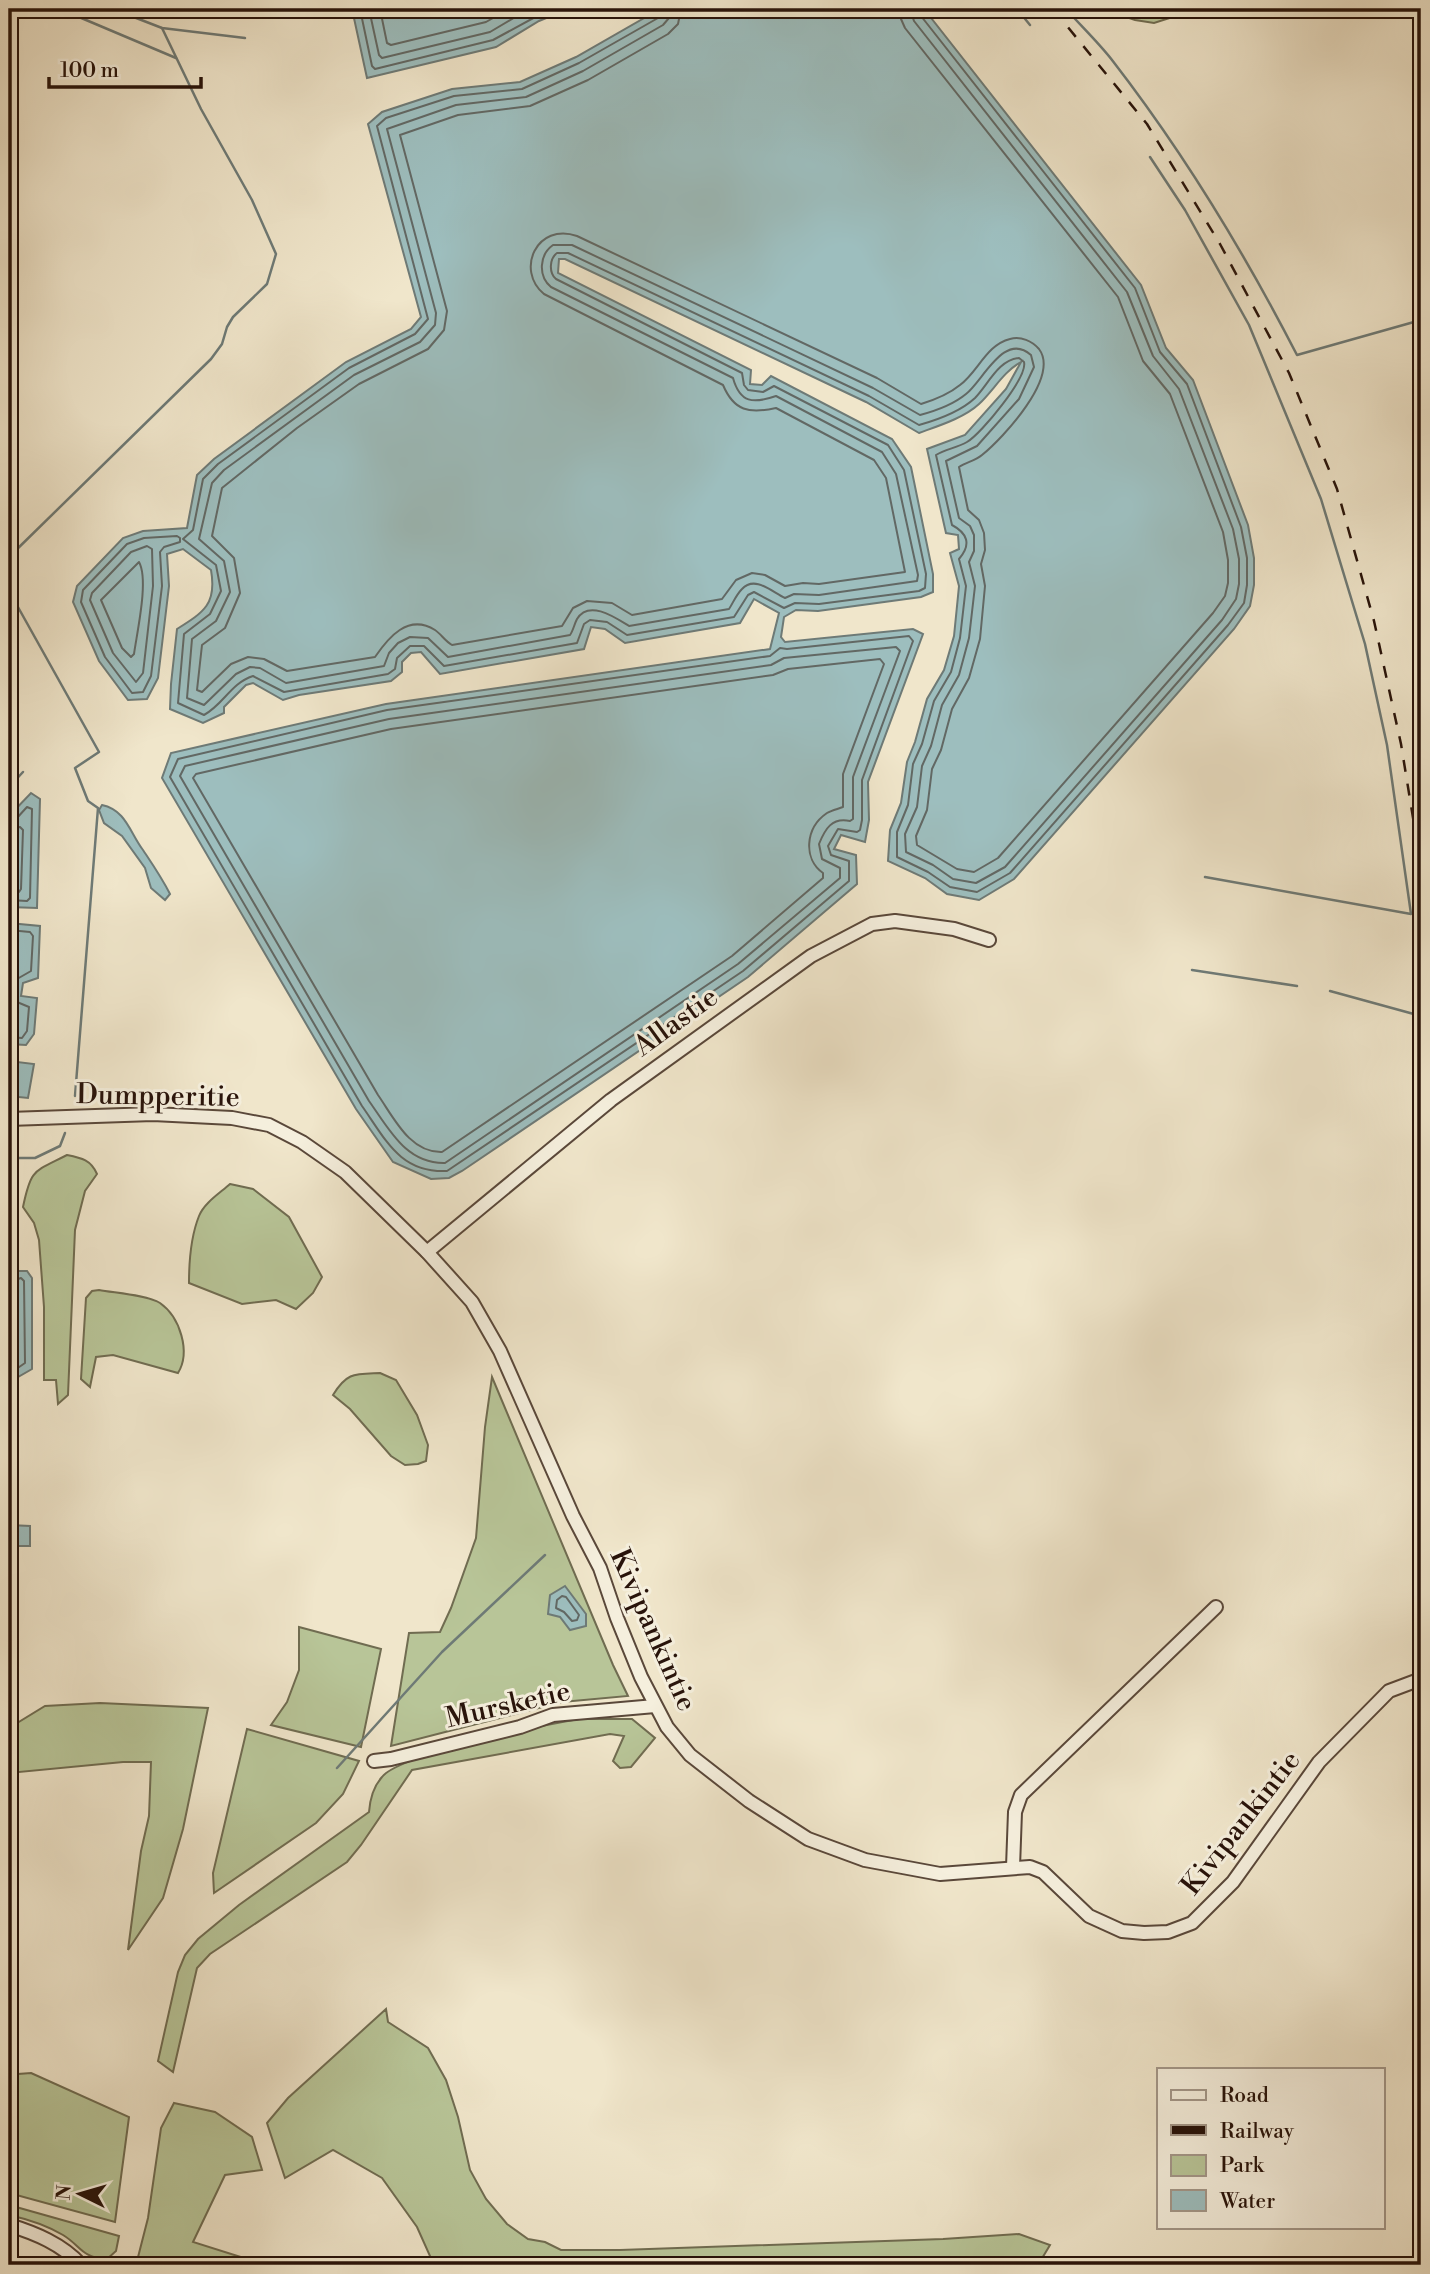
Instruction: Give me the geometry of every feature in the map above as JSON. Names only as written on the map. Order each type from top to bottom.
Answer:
[{"type":"street","name":"Allastie","points":[[427,1252],[611,1100],[822,950],[873,924],[895,921],[954,929],[989,940]]},
{"type":"street","name":"Dumpperitie","points":[[9,1119],[153,1114],[232,1118],[269,1125],[302,1142],[345,1172],[427,1252]]},
{"type":"street","name":"Kivipankintie","points":[[427,1252],[472,1302],[500,1351],[573,1516],[600,1568],[617,1619],[667,1727],[690,1755],[749,1801],[808,1839],[865,1860],[940,1874],[1030,1867],[1043,1871],[1089,1916],[1122,1931],[1168,1931],[1192,1923],[1233,1882],[1319,1762],[1389,1691],[1421,1679]]},
{"type":"street","points":[[1013,1867],[1015,1812],[1021,1795],[1216,1607]]},
{"type":"street","name":"Mursketie","points":[[374,1761],[520,1727],[553,1715],[655,1706]]},
{"type":"street","points":[[9,2225],[35,2233],[71,2255],[81,2265]]},
{"type":"green space","points":[[1103,9],[1198,9],[1154,23],[1135,20]]},
{"type":"green space","points":[[67,1155],[85,1160],[97,1174],[85,1191],[75,1230],[68,1395],[58,1404],[56,1380],[44,1380],[44,1307],[39,1240],[34,1223],[23,1207],[29,1185],[36,1173]]},
{"type":"green space","points":[[230,1184],[253,1189],[289,1217],[322,1277],[313,1293],[296,1309],[276,1300],[242,1304],[189,1283],[191,1249],[201,1211]]},
{"type":"green space","points":[[92,1291],[147,1298],[167,1309],[178,1326],[183,1345],[182,1365],[178,1373],[113,1355],[96,1357],[90,1387],[81,1379],[86,1298]]},
{"type":"green space","points":[[380,1373],[396,1380],[417,1415],[428,1445],[426,1461],[405,1465],[391,1456],[350,1409],[333,1395],[347,1378]]},
{"type":"green space","points":[[492,1377],[628,1696],[562,1702],[391,1746],[409,1633],[440,1632],[476,1538]]},
{"type":"green space","points":[[299,1627],[381,1649],[361,1747],[271,1725],[287,1702],[299,1670]]},
{"type":"green space","points":[[100,1703],[208,1708],[183,1829],[163,1898],[128,1950],[141,1851],[149,1816],[151,1762],[123,1762],[9,1773],[9,1728],[45,1706]]},
{"type":"green space","points":[[579,1719],[632,1719],[655,1738],[631,1767],[620,1768],[613,1761],[624,1736],[610,1734],[412,1770],[347,1862],[210,1954],[197,1968],[173,2072],[158,2061],[178,1972],[185,1955],[198,1939],[239,1905],[369,1812],[372,1793],[382,1777],[394,1768],[443,1750]]},
{"type":"green space","points":[[247,1729],[359,1761],[343,1794],[316,1823],[214,1893],[213,1873]]},
{"type":"green space","points":[[386,2009],[388,2022],[428,2048],[446,2080],[470,2170],[486,2199],[507,2224],[528,2239],[545,2242],[561,2250],[620,2250],[1019,2234],[1050,2245],[1038,2265],[434,2265],[417,2227],[382,2178],[333,2150],[285,2178],[267,2123],[288,2098]]},
{"type":"green space","points":[[31,2073],[129,2117],[115,2222],[9,2193],[11,2084],[18,2074]]},
{"type":"green space","points":[[174,2103],[215,2112],[252,2137],[262,2170],[225,2175],[193,2242],[247,2259],[246,2265],[136,2265],[148,2218],[161,2128]]},
{"type":"green space","points":[[9,2205],[119,2236],[116,2251],[106,2260],[91,2256],[57,2231],[9,2215]]},
{"type":"water","points":[[352,9],[557,9],[556,14],[496,47],[367,78]]},
{"type":"water","points":[[660,9],[924,9],[1141,285],[1166,348],[1193,380],[1248,525],[1254,558],[1254,585],[1250,606],[1234,629],[1014,879],[979,900],[947,894],[925,878],[888,861],[890,830],[901,803],[907,762],[927,699],[944,670],[954,636],[959,586],[950,553],[959,549],[958,535],[946,533],[927,449],[965,435],[1006,389],[1021,362],[973,409],[919,433],[866,402],[565,259],[559,259],[558,273],[751,370],[750,384],[762,385],[771,376],[892,439],[911,467],[933,574],[933,592],[921,597],[818,611],[796,610],[784,617],[781,637],[785,642],[913,629],[923,634],[868,782],[869,820],[865,842],[841,835],[834,849],[856,855],[857,884],[748,977],[462,1171],[449,1178],[431,1179],[393,1162],[356,1109],[162,778],[171,753],[386,704],[770,649],[779,613],[754,599],[740,623],[625,643],[605,629],[591,627],[584,649],[440,674],[421,652],[411,653],[402,662],[402,672],[391,681],[299,695],[283,700],[253,683],[246,685],[224,707],[224,713],[203,723],[170,709],[171,684],[177,629],[206,606],[212,591],[211,570],[183,549],[167,554],[169,586],[158,678],[147,699],[128,700],[99,661],[73,602],[77,586],[123,538],[143,531],[187,528],[197,475],[214,459],[346,362],[411,329],[421,317],[368,124],[382,112],[452,89],[520,82],[576,57]]},
{"type":"water","points":[[31,793],[40,799],[37,908],[9,907],[9,816]]},
{"type":"water","points":[[102,805],[117,812],[127,823],[170,894],[165,900],[151,888],[145,868],[122,836],[104,823],[99,810]]},
{"type":"water","points":[[9,923],[40,926],[38,978],[23,983],[21,996],[37,998],[34,1034],[26,1045],[9,1044]]},
{"type":"water","points":[[9,1061],[34,1064],[28,1098],[9,1096]]},
{"type":"water","points":[[14,1271],[27,1271],[32,1278],[32,1369],[11,1381],[10,1277]]},
{"type":"water","points":[[9,1525],[30,1526],[30,1546],[9,1546]]},
{"type":"water","points":[[565,1586],[586,1614],[586,1626],[570,1630],[560,1617],[548,1614],[550,1595]]},
{"type":"waterway","points":[[60,9],[176,58]]},
{"type":"waterway","points":[[113,9],[162,28],[245,38]]},
{"type":"waterway","points":[[1017,9],[1030,25]]},
{"type":"waterway","points":[[1066,9],[1112,60],[1164,131],[1234,241],[1297,355],[1421,320]]},
{"type":"waterway","points":[[9,557],[211,359],[222,344],[233,317],[267,284],[276,254],[252,200],[201,109],[162,28]]},
{"type":"waterway","points":[[1150,157],[1185,210],[1249,325],[1321,499],[1365,644],[1387,745],[1411,914],[1205,877]]},
{"type":"waterway","points":[[9,591],[99,752],[75,768],[88,801],[98,808],[75,1096]]},
{"type":"waterway","points":[[9,787],[23,772]]},
{"type":"waterway","points":[[1192,970],[1297,986]]},
{"type":"waterway","points":[[1330,991],[1421,1016]]},
{"type":"waterway","points":[[9,1158],[35,1158],[60,1146],[65,1133]]},
{"type":"waterway","points":[[337,1768],[442,1652],[545,1555]]},
{"type":"railway","points":[[1053,9],[1147,124],[1220,244],[1289,373],[1337,489],[1374,621],[1401,744],[1421,867]]}]
